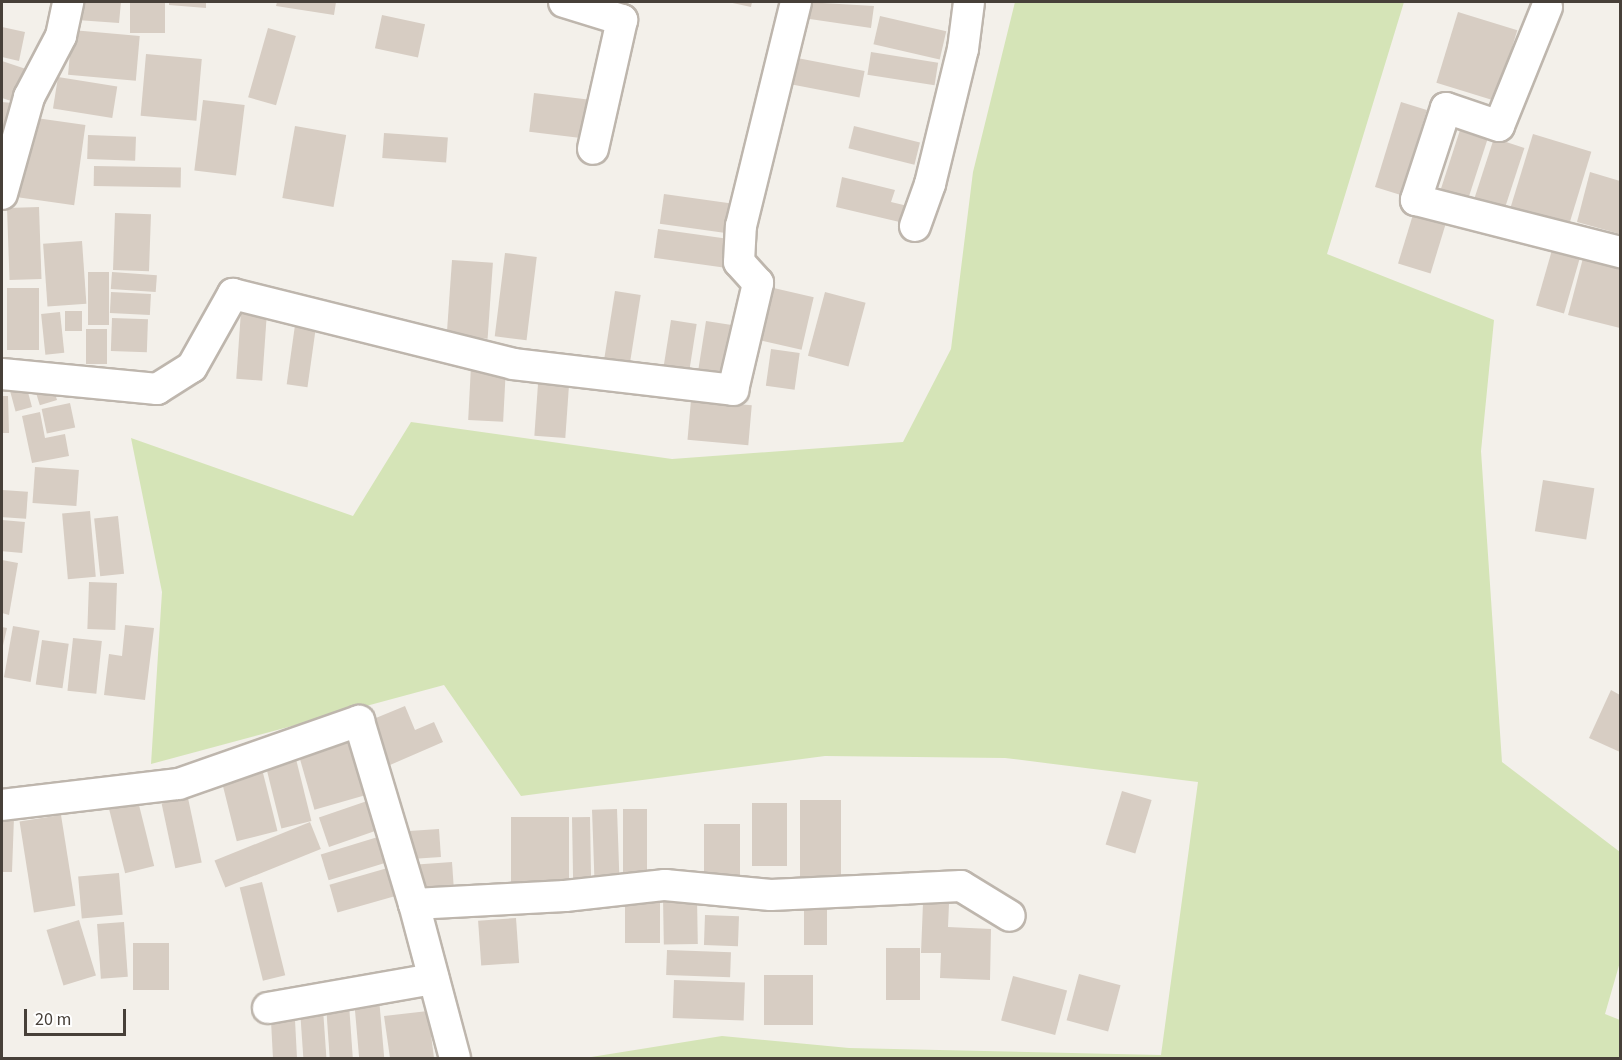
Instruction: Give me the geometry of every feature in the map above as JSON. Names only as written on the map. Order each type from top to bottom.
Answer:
[{"type":"street","points":[[2,194],[28,97],[61,36],[68,2]]},
{"type":"street","points":[[564,2],[622,20],[593,149]]},
{"type":"street","points":[[2,374],[157,389],[192,367],[233,294],[513,364],[734,390],[758,282],[739,262],[741,226],[796,2]]},
{"type":"street","points":[[915,226],[930,184],[961,61],[969,2]]},
{"type":"street","points":[[1547,7],[1499,126],[1446,108],[1416,200],[1620,252]]},
{"type":"street","points":[[2,806],[66,801],[179,784],[359,721],[414,904],[454,1059]]},
{"type":"street","points":[[414,904],[565,896],[664,885],[771,896],[962,886],[1010,916]]},
{"type":"street","points":[[268,1008],[433,979]]},
{"type":"green space","points":[[1015,2],[1404,2],[1327,254],[1494,320],[1481,451],[1502,762],[1620,852],[1620,962],[1605,1014],[1620,1020],[1620,1058],[585,1058],[722,1036],[849,1048],[1161,1055],[1198,782],[1005,758],[825,756],[521,796],[444,685],[151,764],[162,592],[131,438],[353,516],[411,422],[672,459],[903,442],[951,349],[973,172]]},
{"type":"building","points":[[78,2],[121,2],[119,23],[77,20]]},
{"type":"building","points":[[130,2],[165,2],[165,33],[130,33]]},
{"type":"building","points":[[169,2],[206,2],[206,8],[169,5]]},
{"type":"building","points":[[277,2],[336,2],[334,15],[276,6]]},
{"type":"building","points":[[728,2],[752,2],[751,7]]},
{"type":"building","points":[[805,2],[874,6],[871,28],[803,18]]},
{"type":"building","points":[[1458,12],[1517,30],[1496,101],[1436,83]]},
{"type":"building","points":[[382,15],[425,24],[418,57],[375,48]]},
{"type":"building","points":[[880,16],[946,31],[940,60],[873,44]]},
{"type":"building","points":[[2,27],[25,32],[19,61],[2,57]]},
{"type":"building","points":[[268,28],[296,36],[276,105],[248,97]]},
{"type":"building","points":[[72,30],[140,36],[136,81],[68,75]]},
{"type":"building","points":[[871,52],[938,63],[935,85],[867,75]]},
{"type":"building","points":[[146,54],[202,59],[196,121],[141,116]]},
{"type":"building","points":[[792,57],[865,71],[859,98],[787,84]]},
{"type":"building","points":[[2,61],[29,70],[17,103],[2,98]]},
{"type":"building","points":[[58,77],[117,86],[112,118],[53,109]]},
{"type":"building","points":[[534,93],[588,100],[583,138],[529,132]]},
{"type":"building","points":[[203,100],[245,105],[236,176],[194,170]]},
{"type":"building","points":[[2,102],[12,103],[2,143]]},
{"type":"building","points":[[1401,102],[1427,110],[1401,195],[1375,187]]},
{"type":"building","points":[[29,117],[85,125],[74,205],[18,197]]},
{"type":"building","points":[[295,126],[346,135],[334,207],[282,198]]},
{"type":"building","points":[[854,126],[920,142],[914,165],[848,148]]},
{"type":"building","points":[[1461,127],[1489,136],[1466,205],[1438,196]]},
{"type":"building","points":[[384,133],[448,137],[446,162],[382,158]]},
{"type":"building","points":[[1533,134],[1591,152],[1569,225],[1511,207]]},
{"type":"building","points":[[88,135],[136,137],[135,161],[87,159]]},
{"type":"building","points":[[1494,138],[1524,148],[1503,213],[1473,203]]},
{"type":"building","points":[[94,166],[181,168],[181,188],[94,186]]},
{"type":"building","points":[[1590,172],[1620,181],[1620,234],[1577,222]]},
{"type":"building","points":[[842,177],[895,190],[891,202],[912,207],[908,224],[836,207]]},
{"type":"building","points":[[664,194],[733,204],[729,233],[660,224]]},
{"type":"building","points":[[39,207],[42,279],[10,280],[7,208]]},
{"type":"building","points":[[1415,208],[1448,218],[1431,273],[1398,263]]},
{"type":"building","points":[[115,213],[151,214],[149,271],[113,270]]},
{"type":"building","points":[[658,229],[727,239],[723,267],[654,258]]},
{"type":"building","points":[[82,241],[86,304],[47,307],[43,244]]},
{"type":"building","points":[[1554,243],[1582,251],[1564,313],[1536,305]]},
{"type":"building","points":[[505,253],[537,257],[527,340],[495,336]]},
{"type":"building","points":[[1583,258],[1620,267],[1620,328],[1568,315]]},
{"type":"building","points":[[452,260],[493,263],[488,339],[447,336]]},
{"type":"building","points":[[88,272],[109,272],[109,325],[88,325]]},
{"type":"building","points":[[112,272],[157,275],[156,292],[111,289]]},
{"type":"building","points":[[765,286],[814,297],[802,350],[753,339]]},
{"type":"building","points":[[7,288],[39,288],[39,350],[7,350]]},
{"type":"building","points":[[615,291],[641,295],[629,366],[604,362]]},
{"type":"building","points":[[111,292],[151,294],[150,315],[110,313]]},
{"type":"building","points":[[825,292],[866,303],[848,367],[808,356]]},
{"type":"building","points":[[65,311],[82,311],[82,331],[65,331]]},
{"type":"building","points":[[241,311],[267,313],[262,381],[236,379]]},
{"type":"building","points":[[60,312],[64,353],[45,355],[41,314]]},
{"type":"building","points":[[112,318],[148,319],[147,352],[111,351]]},
{"type":"building","points":[[296,318],[317,321],[307,387],[287,384]]},
{"type":"building","points":[[671,320],[697,324],[689,375],[663,371]]},
{"type":"building","points":[[706,321],[732,325],[724,372],[698,368]]},
{"type":"building","points":[[86,329],[107,329],[107,364],[86,364]]},
{"type":"building","points":[[771,349],[800,353],[795,390],[766,386]]},
{"type":"building","points":[[471,366],[506,368],[503,422],[468,420]]},
{"type":"building","points":[[50,377],[57,400],[40,405],[33,382]]},
{"type":"building","points":[[25,381],[32,407],[16,411],[9,385]]},
{"type":"building","points":[[538,384],[569,386],[565,438],[534,436]]},
{"type":"building","points":[[2,396],[8,396],[9,433],[2,433]]},
{"type":"building","points":[[691,400],[752,405],[748,445],[688,440]]},
{"type":"building","points":[[70,403],[75,427],[47,433],[42,409]]},
{"type":"building","points":[[40,412],[45,438],[65,434],[69,456],[32,463],[22,416]]},
{"type":"building","points":[[35,467],[79,470],[76,506],[32,503]]},
{"type":"building","points":[[1543,480],[1594,488],[1586,539],[1535,531]]},
{"type":"building","points":[[2,490],[28,492],[26,519],[2,517]]},
{"type":"building","points":[[90,511],[96,577],[68,579],[62,513]]},
{"type":"building","points":[[118,516],[124,574],[100,576],[94,519]]},
{"type":"building","points":[[2,520],[25,522],[22,553],[2,551]]},
{"type":"building","points":[[2,560],[18,563],[9,615],[2,613]]},
{"type":"building","points":[[89,582],[117,583],[115,630],[87,629]]},
{"type":"building","points":[[125,625],[154,628],[145,700],[104,695],[109,654],[122,656]]},
{"type":"building","points":[[13,626],[40,631],[31,682],[4,677]]},
{"type":"building","points":[[2,627],[7,628],[2,650]]},
{"type":"building","points":[[73,638],[102,641],[96,694],[67,691]]},
{"type":"building","points":[[42,640],[69,644],[62,688],[36,685]]},
{"type":"building","points":[[1611,690],[1620,695],[1620,752],[1589,738]]},
{"type":"building","points":[[405,706],[415,730],[434,722],[443,742],[390,765],[371,720]]},
{"type":"building","points":[[353,730],[371,793],[314,810],[296,746]]},
{"type":"building","points":[[295,755],[311,821],[281,828],[265,762]]},
{"type":"building","points":[[262,769],[277,831],[237,841],[221,779]]},
{"type":"building","points":[[1122,791],[1152,800],[1135,854],[1106,845]]},
{"type":"building","points":[[188,798],[202,863],[175,868],[162,804]]},
{"type":"building","points":[[370,800],[380,829],[329,847],[319,818]]},
{"type":"building","points":[[800,800],[841,800],[841,877],[800,877]]},
{"type":"building","points":[[138,801],[154,866],[125,873],[109,808]]},
{"type":"building","points":[[752,803],[787,803],[787,866],[752,866]]},
{"type":"building","points":[[617,809],[619,878],[594,879],[592,810]]},
{"type":"building","points":[[623,809],[647,809],[647,877],[623,877]]},
{"type":"building","points":[[61,815],[75,906],[34,912],[20,822]]},
{"type":"building","points":[[2,816],[14,817],[12,872],[2,872]]},
{"type":"building","points":[[511,817],[569,817],[569,882],[511,882]]},
{"type":"building","points":[[572,817],[590,817],[591,880],[573,880]]},
{"type":"building","points":[[310,822],[321,849],[225,887],[215,861]]},
{"type":"building","points":[[704,824],[740,824],[740,881],[704,881]]},
{"type":"building","points":[[439,829],[441,857],[411,859],[409,831]]},
{"type":"building","points":[[381,836],[389,862],[329,880],[321,854]]},
{"type":"building","points":[[452,862],[454,888],[412,891],[410,865]]},
{"type":"building","points":[[391,867],[399,895],[337,913],[329,885]]},
{"type":"building","points":[[119,873],[123,915],[82,918],[78,877]]},
{"type":"building","points":[[262,882],[285,975],[263,981],[240,888]]},
{"type":"building","points":[[625,893],[660,893],[660,943],[625,943]]},
{"type":"building","points":[[697,897],[698,944],[664,945],[663,898]]},
{"type":"building","points":[[804,899],[827,899],[827,945],[804,945]]},
{"type":"building","points":[[923,903],[949,904],[948,927],[991,929],[990,980],[940,978],[941,953],[921,953]]},
{"type":"building","points":[[705,915],[739,916],[738,946],[704,945]]},
{"type":"building","points":[[516,918],[519,963],[481,966],[478,921]]},
{"type":"building","points":[[79,920],[96,975],[63,985],[46,930]]},
{"type":"building","points":[[124,922],[128,977],[101,979],[97,924]]},
{"type":"building","points":[[133,943],[169,943],[169,990],[133,990]]},
{"type":"building","points":[[886,948],[920,948],[920,1000],[886,1000]]},
{"type":"building","points":[[667,950],[731,952],[730,977],[666,975]]},
{"type":"building","points":[[1079,974],[1121,985],[1108,1031],[1067,1020]]},
{"type":"building","points":[[764,975],[813,975],[813,1025],[764,1025]]},
{"type":"building","points":[[1013,976],[1067,990],[1055,1035],[1001,1020]]},
{"type":"building","points":[[674,980],[745,982],[744,1020],[673,1018]]},
{"type":"building","points":[[379,998],[384,1058],[359,1058],[354,1000]]},
{"type":"building","points":[[349,1004],[353,1058],[330,1058],[326,1006]]},
{"type":"building","points":[[323,1009],[326,1058],[303,1058],[300,1011]]},
{"type":"building","points":[[428,1011],[434,1058],[390,1058],[384,1016]]},
{"type":"building","points":[[295,1020],[297,1058],[273,1058],[271,1021]]}]
